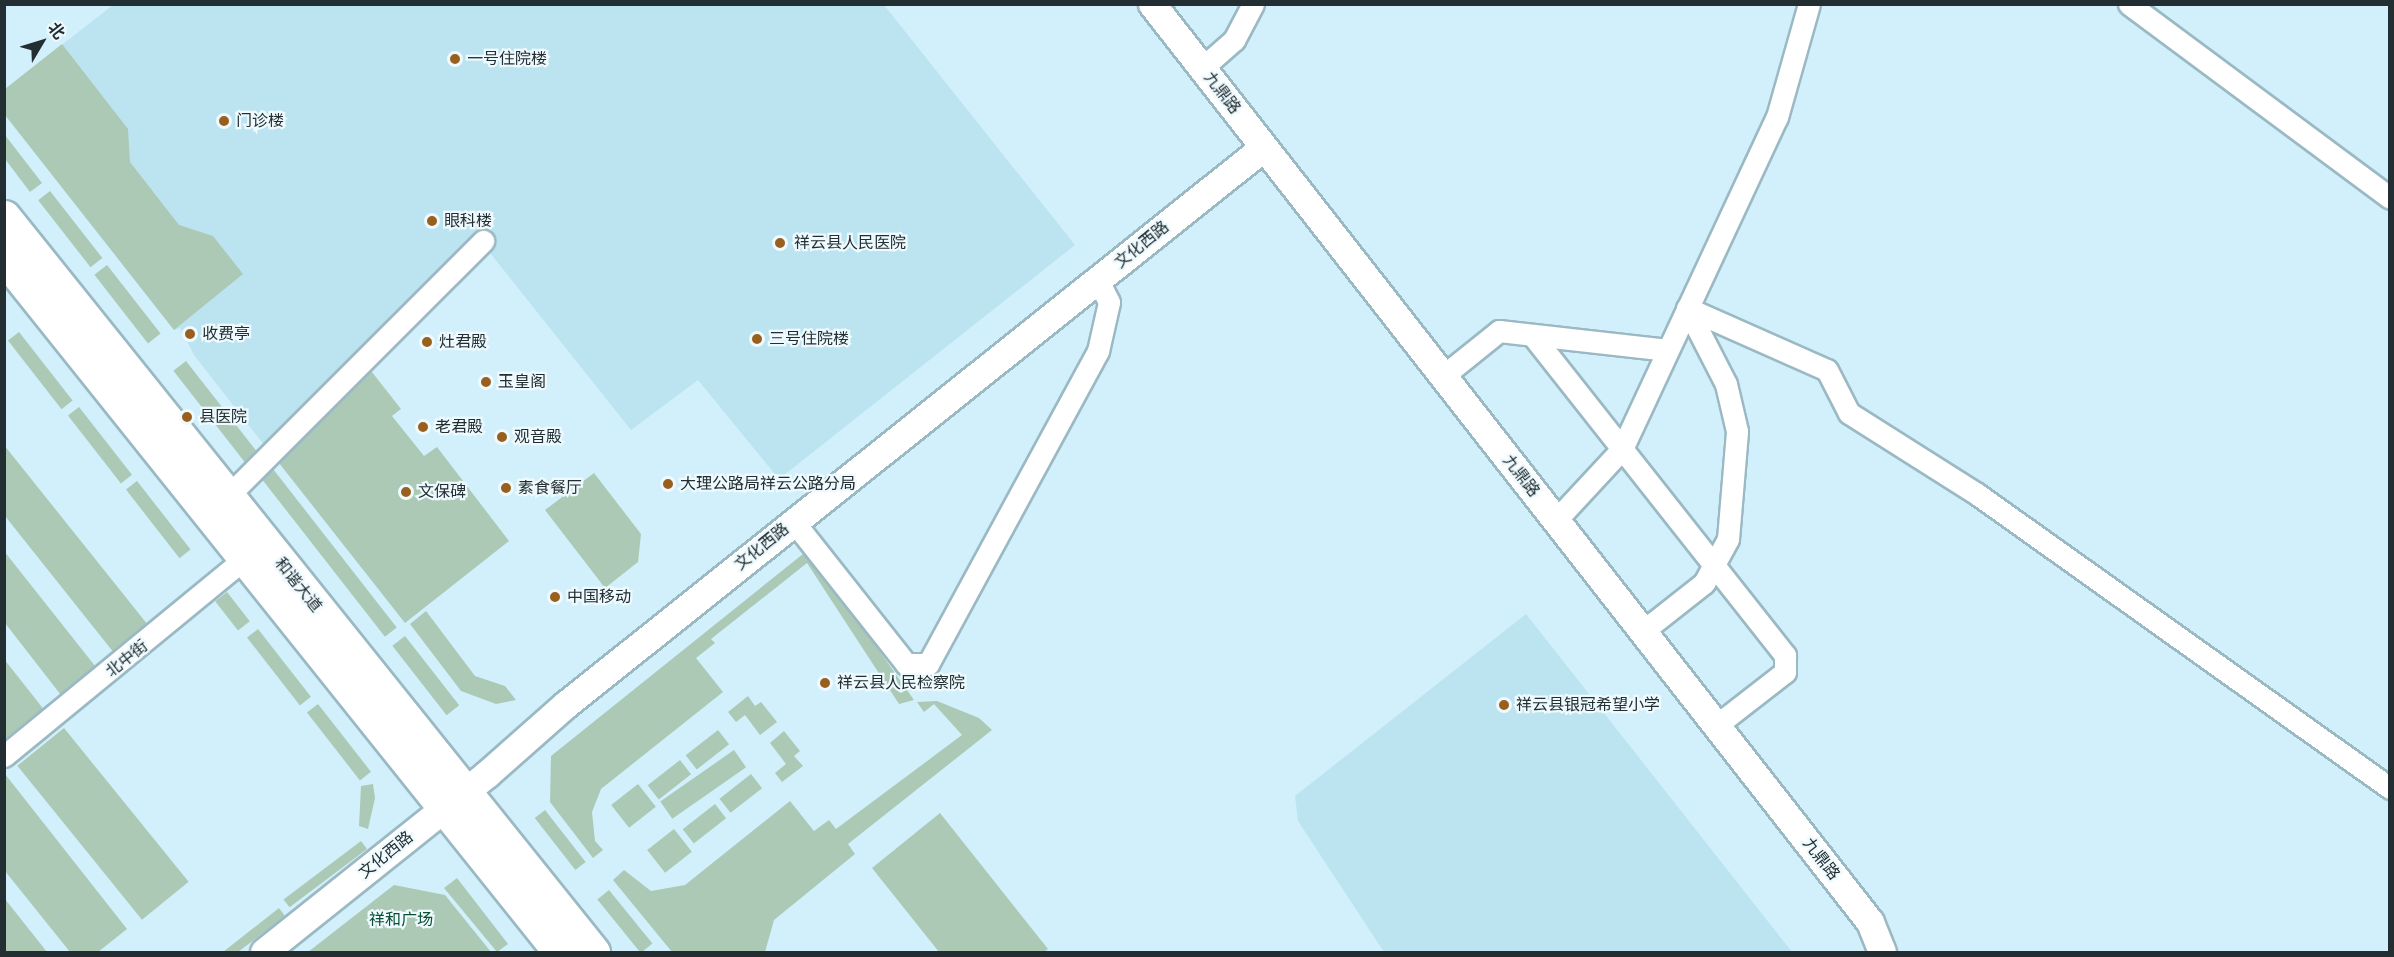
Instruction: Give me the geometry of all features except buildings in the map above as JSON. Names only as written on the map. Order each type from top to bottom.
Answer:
[{"type":"main road","name":"和谐大道","points":[[4,217],[228,496],[455,800],[560,952]]},
{"type":"main road","name":"和谐大道","points":[[4,257],[245,558],[455,800],[592,952]]},
{"type":"street","name":"九鼎路","points":[[1152,4],[1870,922],[1882,952]]},
{"type":"street","points":[[1202,68],[1234,40],[1254,4]]},
{"type":"street","points":[[1556,520],[1622,449],[1777,117],[1809,4]]},
{"type":"street","points":[[2129,4],[2390,198]]},
{"type":"street","name":"文化西路","points":[[264,952],[455,800],[794,522],[1264,147]]},
{"type":"street","points":[[228,496],[483,241]]},
{"type":"street","points":[[794,522],[906,664],[928,664],[1098,351],[1109,302],[1098,280]]},
{"type":"street","points":[[1643,631],[1715,567],[1728,538],[1737,431],[1726,384],[1687,308]]},
{"type":"street","points":[[1687,308],[1827,370],[1848,413],[1977,494],[2390,788]]},
{"type":"street","points":[[1443,376],[1499,331],[1668,350]]},
{"type":"street","points":[[1533,336],[1715,567],[1788,666],[1716,725]]},
{"type":"street","name":"北中街","points":[[4,756],[245,558]]},
{"type":"shaded area","name":"祥云县人民医院","points":[[113,5],[884,5],[1075,245],[779,479],[698,380],[631,430],[486,248],[489,240],[481,230],[268,450],[194,355],[180,328],[174,330],[5,115],[5,89]]},
{"type":"shaded area","name":"祥云县银冠希望小学","points":[[1526,614],[1792,952],[1384,952],[1298,821],[1295,796]]},
{"type":"green space","points":[[62,44],[128,129],[130,162],[179,225],[213,236],[243,274],[174,330],[5,115],[5,89]]},
{"type":"green space","points":[[5,135],[42,183],[30,192],[5,159]]},
{"type":"green space","points":[[50,191],[102,258],[91,267],[38,200]]},
{"type":"green space","points":[[107,265],[161,334],[148,343],[94,275]]},
{"type":"green space","points":[[19,332],[73,401],[62,409],[8,341]]},
{"type":"green space","points":[[186,361],[262,458],[249,468],[173,371]]},
{"type":"green space","points":[[368,367],[401,409],[392,416],[424,456],[437,447],[509,541],[405,623],[279,463]]},
{"type":"green space","points":[[79,407],[132,475],[121,483],[68,416]]},
{"type":"green space","points":[[4,445],[152,630],[118,658],[5,516]]},
{"type":"green space","points":[[273,469],[397,627],[385,637],[261,478]]},
{"type":"green space","points":[[594,473],[641,534],[638,562],[605,588],[545,510]]},
{"type":"green space","points":[[137,481],[191,550],[180,558],[126,490]]},
{"type":"green space","points":[[808,550],[914,700],[899,704],[807,563],[711,639],[715,643],[696,658],[723,692],[601,789],[592,812],[595,841],[603,850],[593,858],[550,802],[551,756]]},
{"type":"green space","points":[[4,551],[99,671],[64,699],[5,623]]},
{"type":"green space","points":[[227,592],[250,621],[238,630],[215,601]]},
{"type":"green space","points":[[426,611],[475,676],[505,686],[516,700],[496,704],[461,691],[410,624]]},
{"type":"green space","points":[[258,629],[311,697],[300,705],[247,638]]},
{"type":"green space","points":[[405,636],[459,705],[447,715],[392,646]]},
{"type":"green space","points":[[4,659],[49,716],[4,748]]},
{"type":"green space","points":[[748,696],[755,706],[761,702],[777,722],[760,735],[745,715],[736,722],[728,712]]},
{"type":"green space","points":[[937,701],[979,718],[992,730],[848,844],[855,854],[774,920],[765,952],[672,952],[613,880],[624,870],[651,891],[685,885],[790,801],[814,831],[829,820],[836,829],[962,735],[934,704],[924,712],[917,702]]},
{"type":"green space","points":[[318,704],[371,772],[360,780],[307,713]]},
{"type":"green space","points":[[64,728],[189,882],[142,920],[17,766]]},
{"type":"green space","points":[[718,730],[729,744],[697,769],[686,755]]},
{"type":"green space","points":[[784,731],[800,751],[794,756],[803,766],[782,782],[775,773],[786,764],[770,743]]},
{"type":"green space","points":[[734,750],[746,767],[672,819],[660,802]]},
{"type":"green space","points":[[680,760],[691,774],[659,799],[648,785]]},
{"type":"green space","points":[[5,774],[127,929],[98,952],[70,952],[5,871]]},
{"type":"green space","points":[[751,774],[762,788],[731,813],[719,799]]},
{"type":"green space","points":[[373,784],[375,798],[368,829],[359,826],[361,786]]},
{"type":"green space","points":[[638,784],[656,807],[629,828],[611,805]]},
{"type":"green space","points":[[715,804],[726,818],[694,843],[683,829]]},
{"type":"green space","points":[[545,810],[586,862],[575,870],[535,818]]},
{"type":"green space","points":[[940,813],[1048,949],[1044,952],[939,952],[872,868]]},
{"type":"green space","points":[[674,829],[692,852],[665,873],[647,850]]},
{"type":"green space","points":[[361,841],[367,849],[290,907],[284,899]]},
{"type":"green space","points":[[457,878],[508,944],[497,952],[444,888]]},
{"type":"green space","name":"祥和广场","points":[[394,885],[445,895],[491,952],[308,952]]},
{"type":"green space","points":[[609,890],[652,944],[640,952],[597,899]]},
{"type":"green space","points":[[5,899],[47,952],[5,952]]},
{"type":"green space","points":[[279,908],[285,916],[238,952],[223,952]]},
{"type":"place","name":"一号住院楼","points":[[455,59]]},
{"type":"place","name":"门诊楼","points":[[224,121]]},
{"type":"place","name":"眼科楼","points":[[432,221]]},
{"type":"place","name":"祥云县人民医院","points":[[780,243]]},
{"type":"place","name":"收费亭","points":[[190,334]]},
{"type":"place","name":"三号住院楼","points":[[757,339]]},
{"type":"place","name":"灶君殿","points":[[427,342]]},
{"type":"place","name":"玉皇阁","points":[[486,382]]},
{"type":"place","name":"县医院","points":[[187,417]]},
{"type":"place","name":"老君殿","points":[[423,427]]},
{"type":"place","name":"观音殿","points":[[502,437]]},
{"type":"place","name":"大理公路局祥云公路分局","points":[[668,484]]},
{"type":"place","name":"素食餐厅","points":[[506,488]]},
{"type":"place","name":"文保碑","points":[[406,492]]},
{"type":"place","name":"中国移动","points":[[555,597]]},
{"type":"place","name":"祥云县人民检察院","points":[[825,683]]},
{"type":"place","name":"祥云县银冠希望小学","points":[[1504,705]]}]
